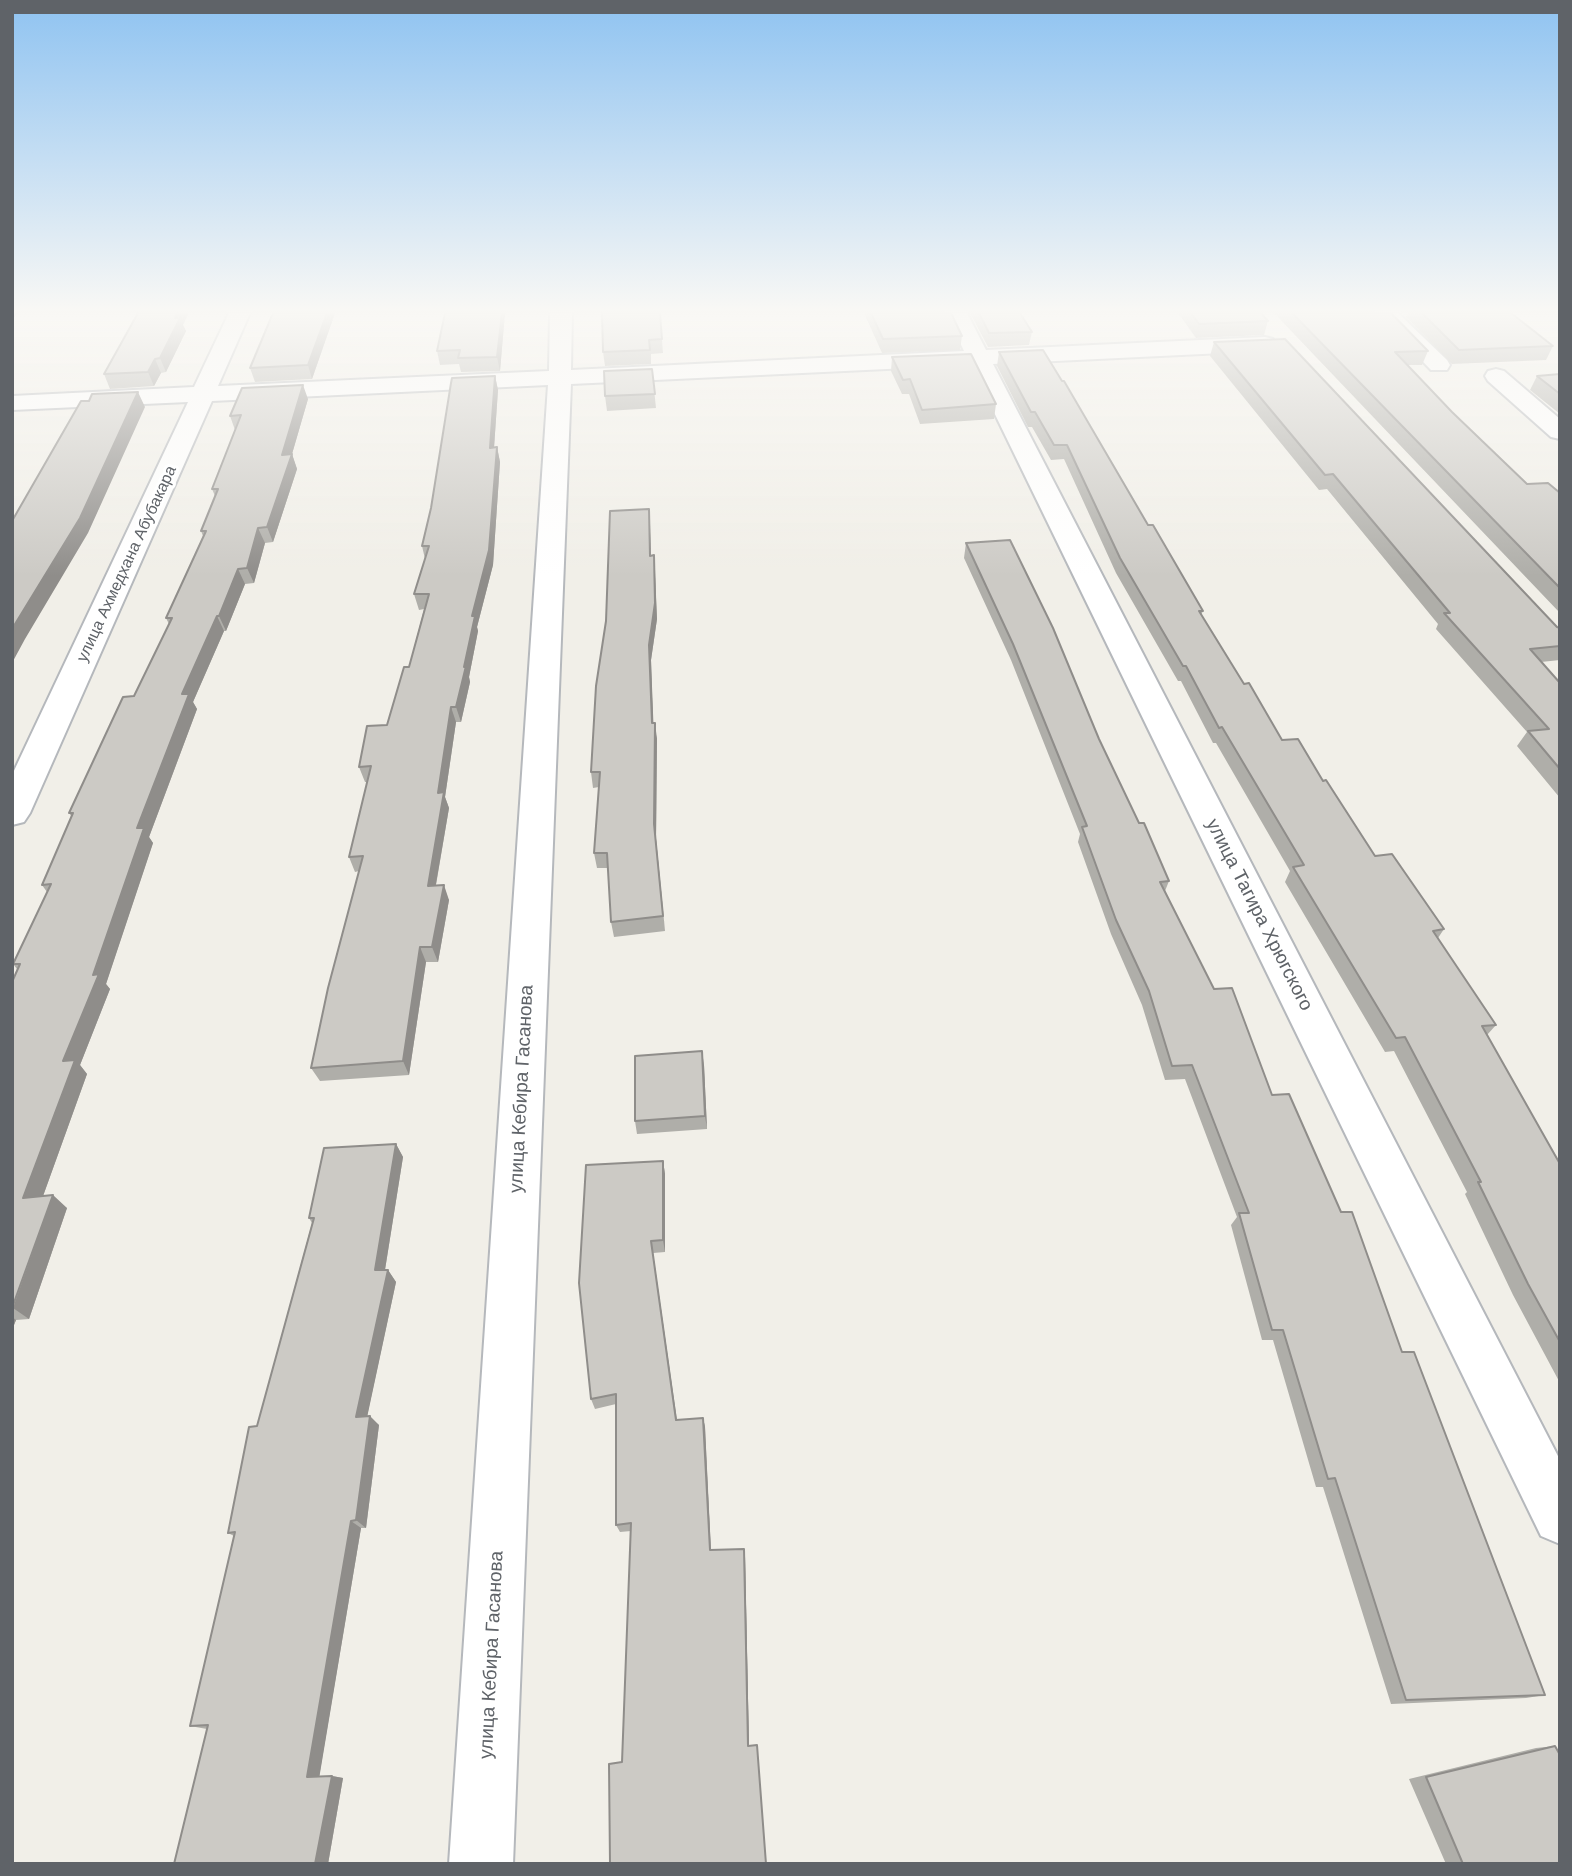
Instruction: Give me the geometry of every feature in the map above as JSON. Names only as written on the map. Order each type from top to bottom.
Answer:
[{"type":"street","points":[[12,403],[64,401]]},
{"type":"street","name":"улица Ахмедхана Абубакара","points":[[12,813],[201,401]]},
{"type":"street","name":"улица Кебира Гасанова","points":[[481,1864],[559,401]]},
{"type":"street","name":"улица Тагира Хрюгского","points":[[1002,401],[1560,1517]]},
{"type":"street","points":[[1524,401],[1560,432]]},
{"type":"building","points":[[81,401],[134,401],[80,518],[12,629],[12,521]]},
{"type":"building","points":[[237,401],[298,401],[282,455],[292,454],[267,527],[258,528],[247,568],[238,569],[182,694],[189,694],[137,828],[144,828],[93,975],[99,974],[63,1061],[75,1060],[23,1198],[53,1195],[12,1308],[12,982],[20,964],[13,964],[51,884],[42,885],[73,813],[69,813],[123,697],[134,696],[172,618],[166,618],[206,531],[201,531],[218,489],[212,489],[241,415],[230,416]]},
{"type":"building","points":[[448,401],[493,401],[490,448],[497,447],[489,550],[472,616],[475,616],[464,667],[466,666],[456,707],[451,707],[438,793],[444,792],[428,886],[444,885],[432,947],[420,947],[403,1061],[311,1068],[328,988],[363,856],[349,857],[371,766],[359,767],[367,726],[387,725],[404,667],[409,667],[429,594],[414,594],[429,546],[422,546]]},
{"type":"building","points":[[918,401],[994,401],[996,404],[922,410]]},
{"type":"building","points":[[1025,401],[1075,401],[1148,525],[1153,525],[1203,611],[1199,611],[1244,684],[1249,683],[1282,740],[1298,739],[1323,781],[1326,780],[1375,856],[1392,854],[1444,929],[1433,931],[1496,1025],[1482,1026],[1560,1164],[1560,1342],[1528,1284],[1478,1182],[1481,1182],[1405,1037],[1396,1038],[1293,867],[1304,865],[1222,727],[1219,728],[1186,666],[1183,666],[1120,558],[1067,445],[1054,445],[1035,412],[1031,412]]},
{"type":"building","points":[[1263,401],[1343,401],[1560,628],[1560,646],[1530,649],[1560,683],[1560,769],[1528,731],[1549,729],[1444,613],[1450,613],[1333,474],[1325,475]]},
{"type":"building","points":[[1377,401],[1441,401],[1527,484],[1548,483],[1560,493],[1560,588]]},
{"type":"building","points":[[649,509],[655,603],[649,645],[652,723],[655,723],[654,824],[663,916],[611,922],[607,853],[594,853],[600,772],[591,772],[596,686],[606,621],[610,511]]},
{"type":"building","points":[[1010,540],[1053,628],[1099,739],[1139,823],[1144,823],[1169,881],[1160,882],[1214,989],[1232,988],[1272,1095],[1289,1094],[1341,1212],[1352,1212],[1402,1352],[1414,1352],[1545,1695],[1406,1700],[1335,1478],[1328,1479],[1283,1330],[1272,1330],[1239,1213],[1249,1213],[1192,1065],[1172,1066],[1149,991],[1116,920],[1082,827],[1087,826],[1013,644],[966,543]]},
{"type":"building","points":[[702,1051],[705,1116],[635,1121],[635,1056]]},
{"type":"building","points":[[396,1144],[375,1270],[388,1270],[356,1417],[370,1416],[356,1520],[351,1521],[307,1777],[332,1776],[315,1864],[174,1864],[208,1725],[190,1726],[235,1532],[228,1533],[249,1427],[257,1426],[314,1218],[309,1218],[324,1148]]},
{"type":"building","points":[[663,1161],[663,1240],[651,1241],[676,1420],[703,1418],[710,1550],[744,1549],[748,1746],[757,1745],[766,1864],[610,1864],[609,1764],[622,1762],[631,1523],[616,1525],[616,1394],[591,1399],[579,1283],[586,1165]]},
{"type":"building","points":[[1555,1746],[1560,1755],[1560,1864],[1463,1864],[1426,1777]]}]
